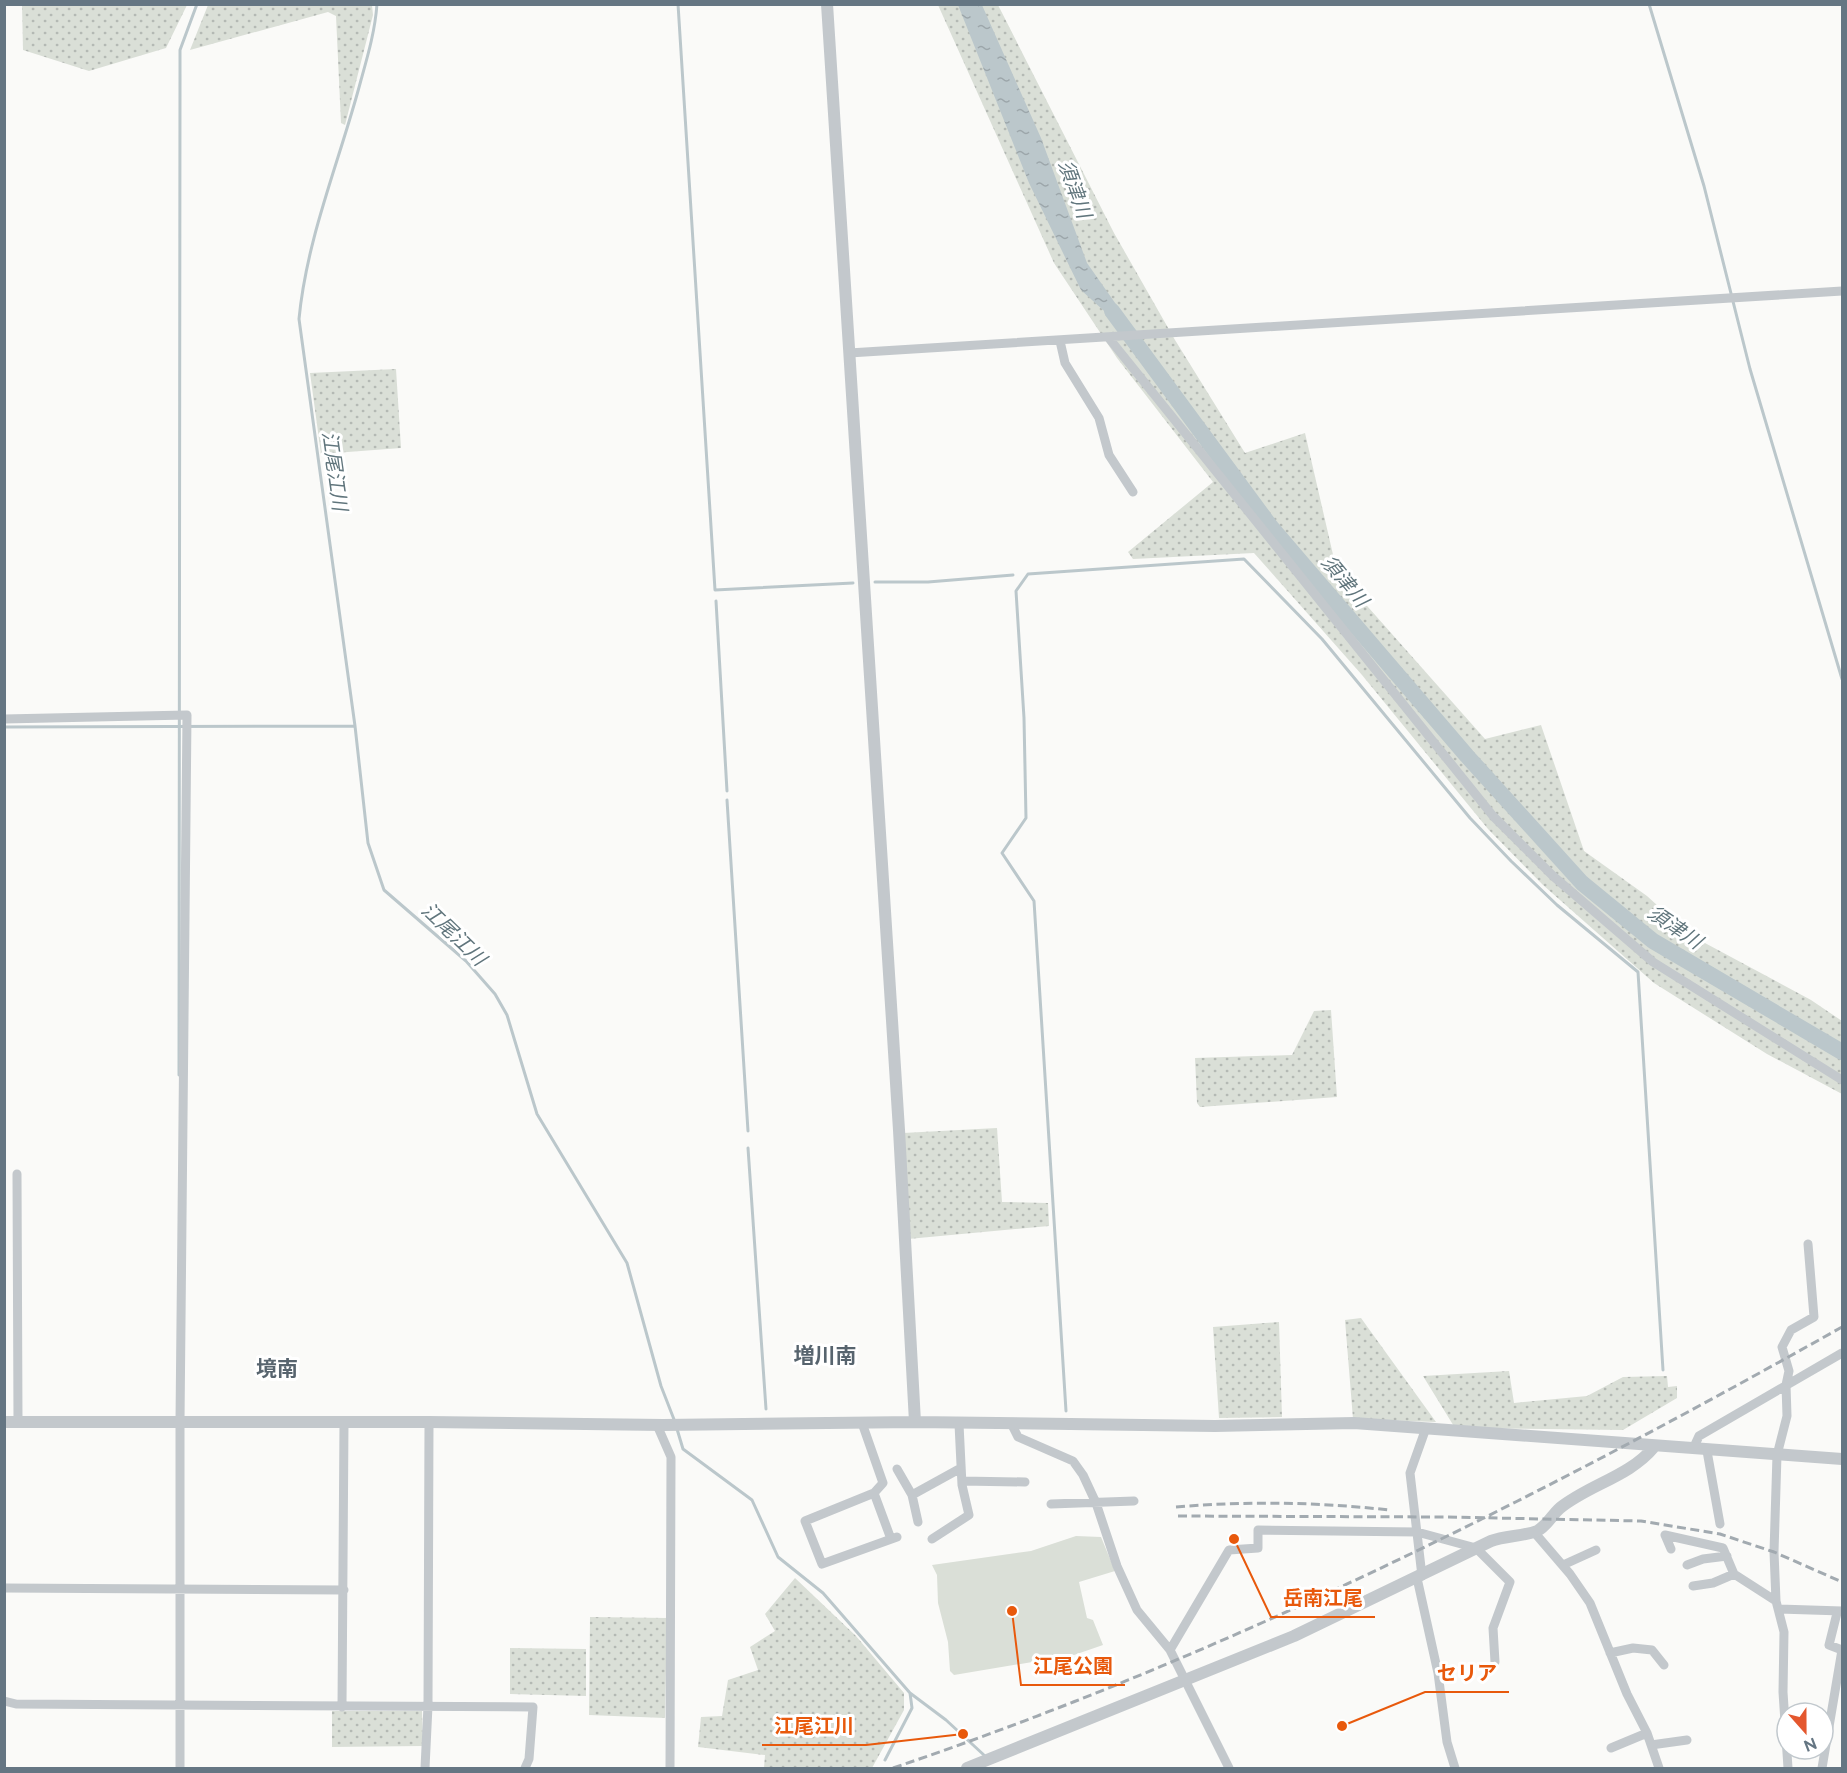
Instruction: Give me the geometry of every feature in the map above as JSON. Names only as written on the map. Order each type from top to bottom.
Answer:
[{"type":"street","points":[[827,4],[900,1130],[915,1422]]},
{"type":"street","points":[[849,353],[1842,291]]},
{"type":"street","points":[[1108,337],[1493,816],[1553,876],[1653,962],[1842,1080]]},
{"type":"street","points":[[1060,341],[1065,363],[1099,418],[1109,455],[1132,492]]},
{"type":"street","points":[[4,718],[187,715],[180,1422],[180,1768]]},
{"type":"street","points":[[17,1174],[18,1422]]},
{"type":"street","points":[[1788,1768],[1783,1692],[1784,1632],[1777,1605],[1774,1552],[1777,1455],[1788,1416],[1786,1385],[1789,1371],[1782,1347],[1791,1330],[1814,1317],[1808,1244]]},
{"type":"street","points":[[1693,1449],[1699,1436],[1842,1353]]},
{"type":"street","points":[[4,1422],[429,1422],[660,1425],[915,1422],[1012,1425],[1354,1423],[1707,1451],[1842,1459]]},
{"type":"street","points":[[342,1707],[344,1422]]},
{"type":"street","points":[[425,1768],[428,1706],[429,1422]]},
{"type":"street","points":[[862,1423],[883,1483],[874,1493],[805,1521],[822,1564],[894,1538],[874,1493]]},
{"type":"street","points":[[932,1539],[969,1515],[962,1481],[959,1424]]},
{"type":"street","points":[[660,1425],[671,1457],[670,1768]]},
{"type":"street","points":[[1012,1425],[1018,1437],[1031,1445],[1073,1461],[1096,1503],[1117,1566],[1137,1610],[1170,1650],[1229,1768]]},
{"type":"street","points":[[1426,1428],[1410,1473],[1420,1577],[1438,1673],[1446,1743],[1455,1768]]},
{"type":"street","points":[[967,1768],[1294,1636],[1476,1548],[1510,1535],[1534,1532],[1542,1528],[1560,1508],[1641,1463],[1654,1447]]},
{"type":"street","points":[[1707,1451],[1720,1524]]},
{"type":"street","points":[[912,1495],[961,1468]]},
{"type":"street","points":[[897,1469],[912,1495],[918,1522]]},
{"type":"street","points":[[962,1481],[1024,1482]]},
{"type":"street","points":[[1051,1504],[1134,1502]]},
{"type":"street","points":[[1170,1650],[1229,1550],[1258,1548],[1258,1530],[1417,1532],[1476,1548],[1510,1582],[1493,1628],[1495,1662]]},
{"type":"street","points":[[1534,1532],[1563,1565],[1590,1603],[1647,1734],[1659,1768]]},
{"type":"street","points":[[1671,1549],[1665,1535],[1723,1548],[1734,1574],[1777,1605],[1840,1613],[1830,1645],[1842,1650],[1822,1768]]},
{"type":"street","points":[[1563,1565],[1596,1550]]},
{"type":"street","points":[[1687,1565],[1703,1559],[1727,1556]]},
{"type":"street","points":[[1693,1586],[1734,1574]]},
{"type":"street","points":[[4,1587],[344,1590]]},
{"type":"street","points":[[1610,1653],[1633,1648],[1652,1650],[1664,1665]]},
{"type":"street","points":[[4,1701],[16,1704],[180,1706],[533,1707],[529,1759],[525,1768]]},
{"type":"street","points":[[1611,1748],[1647,1734]]},
{"type":"street","points":[[1651,1745],[1687,1740]]},
{"type":"shaded area","points":[[22,4],[187,5],[166,48],[89,71],[23,50]]},
{"type":"shaded area","points":[[208,5],[372,5],[373,15],[345,125],[341,123],[336,16],[328,12],[190,50]]},
{"type":"shaded area","points":[[938,5],[998,5],[1114,233],[1175,340],[1245,453],[1305,433],[1337,572],[1485,739],[1541,725],[1584,851],[1647,896],[1690,935],[1811,1000],[1842,1021],[1842,1094],[1767,1054],[1654,983],[1543,885],[1488,829],[1362,675],[1254,553],[1133,559],[1128,552],[1213,482],[1117,358],[1054,263]]},
{"type":"shaded area","points":[[396,369],[401,448],[321,454],[310,373]]},
{"type":"shaded area","points":[[1331,1010],[1337,1097],[1200,1107],[1197,1103],[1195,1058],[1292,1055],[1314,1011]]},
{"type":"shaded area","points":[[997,1128],[1002,1202],[1048,1203],[1049,1226],[908,1239],[903,1133]]},
{"type":"shaded area","points":[[1361,1318],[1436,1422],[1353,1419],[1345,1320]]},
{"type":"shaded area","points":[[1279,1322],[1282,1417],[1219,1418],[1213,1327]]},
{"type":"shaded area","points":[[1509,1371],[1514,1403],[1587,1396],[1623,1377],[1667,1376],[1668,1387],[1677,1386],[1677,1398],[1623,1430],[1455,1428],[1423,1376]]},
{"type":"shaded area","points":[[1076,1536],[1101,1537],[1115,1571],[1079,1582],[1087,1618],[1093,1620],[1103,1645],[1074,1655],[954,1675],[950,1671],[948,1642],[938,1603],[937,1575],[932,1565],[1031,1551]]},
{"type":"shaded area","points":[[795,1578],[856,1636],[904,1693],[904,1710],[872,1768],[764,1768],[765,1755],[698,1747],[701,1717],[722,1716],[728,1680],[758,1670],[750,1647],[775,1631],[765,1614]]},
{"type":"shaded area","points":[[590,1617],[667,1618],[665,1718],[589,1715]]},
{"type":"shaded area","points":[[510,1648],[586,1649],[586,1696],[510,1694]]},
{"type":"shaded area","points":[[332,1711],[422,1711],[423,1746],[332,1747]]},
{"type":"water","points":[[958,5],[982,5],[1041,138],[1087,263],[1132,327],[1125,330],[1081,290],[1029,183]]},
{"type":"waterway","points":[[179,1075],[180,50],[197,4]]},
{"type":"waterway","name":"江尾江川","points":[[377,4],[373,33],[353,110],[309,258],[299,319],[355,726],[368,843],[384,890],[466,961],[495,994],[507,1015],[537,1114],[627,1263],[661,1386],[675,1422]]},
{"type":"waterway","points":[[678,4],[715,590],[853,583]]},
{"type":"waterway","points":[[1649,4],[1704,186],[1750,369],[1842,679]]},
{"type":"waterway","name":"須津川","points":[[1112,311],[1271,527],[1467,756],[1582,883],[1653,941],[1842,1052]]},
{"type":"waterway","points":[[1066,1411],[1034,901],[1002,853],[1026,818],[1024,718],[1016,591],[1028,574],[1244,559],[1322,639],[1470,818],[1511,861],[1557,905],[1638,972],[1663,1370]]},
{"type":"waterway","points":[[875,582],[928,582],[1013,575]]},
{"type":"waterway","points":[[716,601],[727,791]]},
{"type":"waterway","points":[[4,727],[355,726]]},
{"type":"waterway","points":[[727,800],[748,1131]]},
{"type":"waterway","points":[[748,1148],[766,1409]]},
{"type":"waterway","name":"江尾江川","points":[[677,1429],[683,1449],[752,1500],[778,1557],[823,1593],[910,1693],[946,1720],[985,1756]]},
{"type":"waterway","points":[[885,1760],[912,1708],[910,1693]]},
{"type":"railway","points":[[893,1768],[1016,1724],[1138,1676],[1378,1570],[1612,1452],[1842,1327]]},
{"type":"railway","points":[[1176,1507],[1282,1503],[1389,1510]]},
{"type":"railway","points":[[1178,1516],[1446,1517],[1641,1521],[1720,1534],[1774,1552],[1842,1582]]},
{"type":"place","name":"岳南江尾","points":[[1234,1539]]},
{"type":"place","name":"江尾公園","points":[[1012,1611]]},
{"type":"place","name":"セリア","points":[[1342,1726]]},
{"type":"place","name":"江尾江川","points":[[963,1734]]},
{"type":"district","name":"増川南","points":[[825,1356]]},
{"type":"district","name":"境南","points":[[277,1369]]}]
